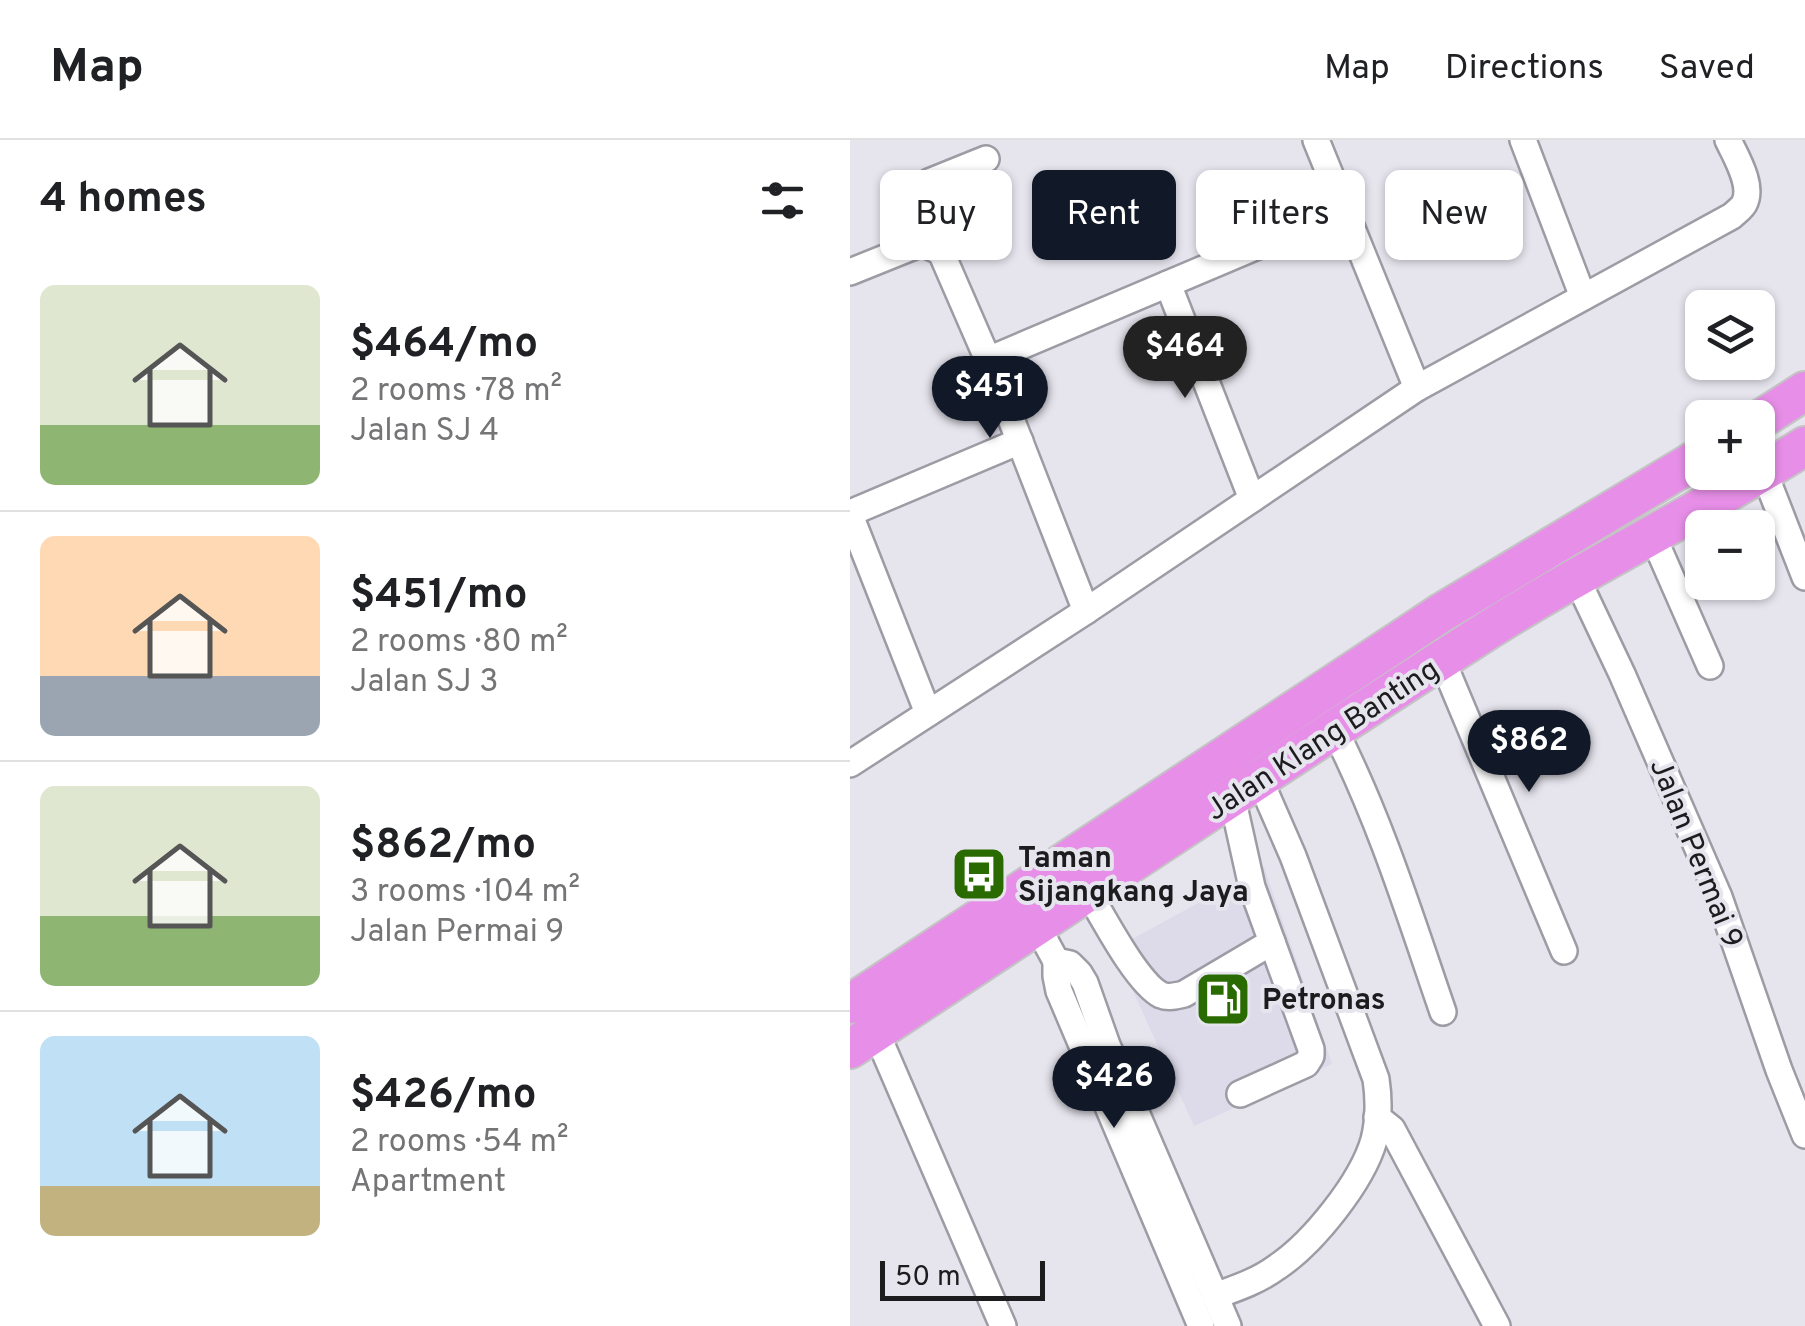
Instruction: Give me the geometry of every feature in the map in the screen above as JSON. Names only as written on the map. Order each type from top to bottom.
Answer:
[{"type":"highway","points":[[1775,410],[1805,391]]},
{"type":"highway","name":"Jalan Klang Banting","points":[[1775,465],[1805,446]]},
{"type":"highway","name":"Jalan Klang Banting","points":[[855,993],[1442,613],[1685,466]]},
{"type":"highway","name":"Jalan Klang Banting","points":[[863,1041],[1334,728],[1576,577],[1731,490]]},
{"type":"street","points":[[1316,140],[1329,170]]},
{"type":"street","points":[[1523,140],[1583,297]]},
{"type":"street","points":[[850,764],[1086,611],[1416,388],[1732,216],[1744,206],[1747,194],[1728,140]]},
{"type":"street","points":[[961,170],[986,160]]},
{"type":"street","points":[[1365,259],[1416,388]]},
{"type":"street","points":[[850,272],[889,260]]},
{"type":"street","points":[[938,260],[988,360],[1086,611]]},
{"type":"street","points":[[988,360],[1224,260]]},
{"type":"street","points":[[1168,284],[1252,499]]},
{"type":"street","points":[[928,712],[850,514],[1020,441]]},
{"type":"street","points":[[1771,490],[1805,578]]},
{"type":"street","points":[[1652,534],[1710,666]]},
{"type":"street","name":"Jalan Permai 9","points":[[1576,577],[1720,897],[1805,1135]]},
{"type":"street","points":[[1442,660],[1564,951]]},
{"type":"street","points":[[1334,728],[1378,826],[1443,1012]]},
{"type":"street","points":[[1240,1094],[1306,1064],[1311,1049],[1252,887],[1245,788]]},
{"type":"street","points":[[1214,1296],[1252,1282],[1279,1266],[1331,1215],[1374,1140],[1379,1103],[1376,1079],[1293,856],[1245,788]]},
{"type":"street","points":[[1088,892],[1140,975],[1160,994],[1170,997],[1184,994],[1272,942]]},
{"type":"street","points":[[1038,926],[1056,961],[1059,991],[1201,1326]]},
{"type":"street","points":[[1056,961],[1070,964],[1085,984],[1107,1045],[1228,1326]]},
{"type":"street","points":[[863,1041],[1002,1326]]},
{"type":"street","points":[[1377,1117],[1392,1129],[1497,1326]]},
{"type":"shaded area","points":[[1264,867],[1332,1064],[1194,1126],[1114,949]]},
{"type":"place","name":"Taman Sijangkang Jaya","points":[[979,874]]},
{"type":"place","name":"Petronas","points":[[1223,999]]}]
